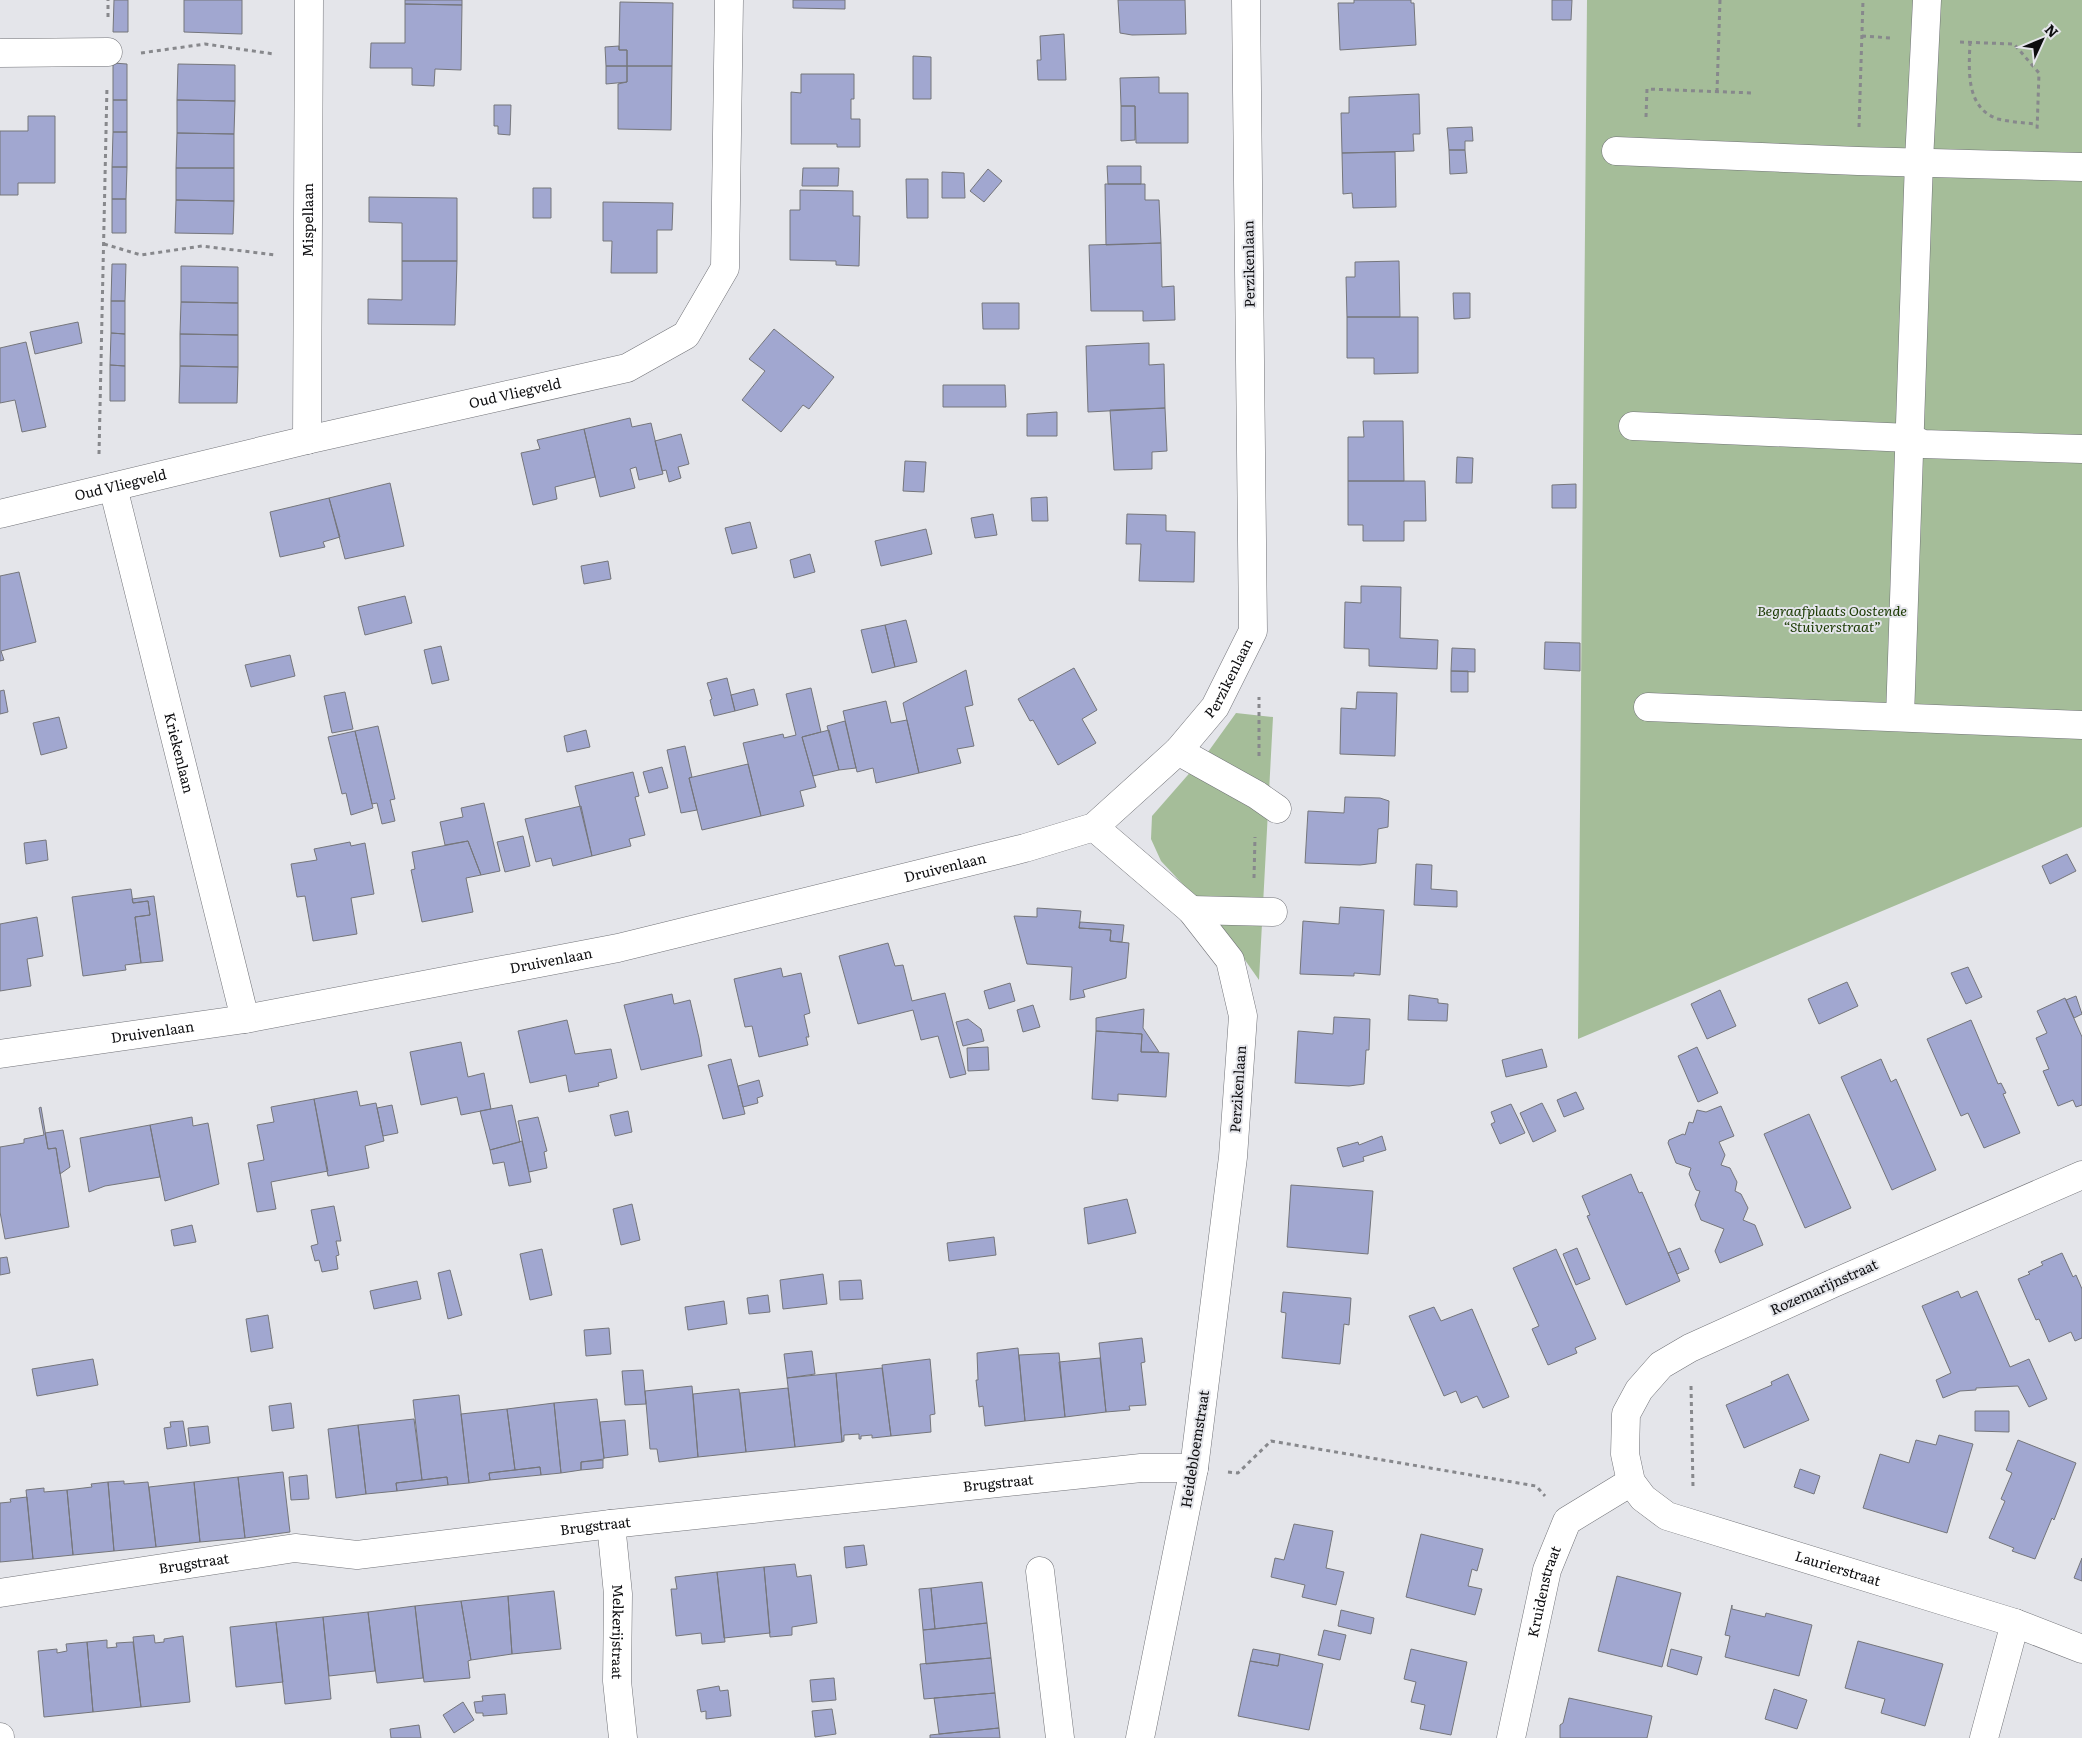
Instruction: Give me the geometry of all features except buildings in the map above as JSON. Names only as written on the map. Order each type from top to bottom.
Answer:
[{"type":"street","name":"Mispellaan","points":[[307,440],[310,0]]},
{"type":"street","name":"Oud Vliegveld","points":[[0,514],[307,440],[627,368],[686,335],[724,268],[729,0]]},
{"type":"street","name":"Perzikenlaan","points":[[1233,1157],[1243,1016],[1230,960],[1191,910],[1094,827],[1178,751],[1215,707],[1253,632],[1246,0]]},
{"type":"street","points":[[1900,717],[1919,161],[1924,40],[1928,0]]},
{"type":"street","points":[[0,53],[108,52]]},
{"type":"street","points":[[1616,151],[1858,161],[2082,166]]},
{"type":"street","points":[[1633,426],[1910,438],[1923,444],[2082,448]]},
{"type":"street","name":"Kriekenlaan","points":[[105,489],[245,1019]]},
{"type":"street","points":[[1648,707],[2082,725]]},
{"type":"street","points":[[1178,751],[1257,795],[1277,809]]},
{"type":"street","name":"Druivenlaan","points":[[0,1054],[245,1019],[618,948],[1025,848],[1094,827]]},
{"type":"street","points":[[1191,910],[1273,912]]},
{"type":"street","name":"Heidebloemstraat","points":[[1140,1738],[1194,1468],[1233,1157]]},
{"type":"street","name":"Rozemarijnstraat","points":[[1625,1454],[1626,1414],[1639,1390],[1661,1365],[1690,1348],[1834,1283],[2082,1175]]},
{"type":"street","name":"Laurierstraat","points":[[1625,1454],[1631,1482],[1643,1498],[1668,1516],[2015,1623],[2082,1649]]},
{"type":"street","name":"Brugstraat","points":[[0,1593],[295,1548],[357,1555],[611,1524],[1141,1468],[1194,1468]]},
{"type":"street","points":[[1567,1521],[1631,1482]]},
{"type":"street","name":"Kruidenstraat","points":[[1511,1738],[1547,1570],[1567,1521]]},
{"type":"street","name":"Melkerijstraat","points":[[611,1524],[618,1594],[617,1681],[623,1738]]},
{"type":"street","points":[[1040,1571],[1060,1738]]},
{"type":"street","points":[[1984,1738],[2015,1623]]},
{"type":"path","points":[[105,489],[101,422],[108,0]]},
{"type":"path","points":[[1717,92],[1720,0]]},
{"type":"path","points":[[1858,161],[1863,0]]},
{"type":"path","points":[[1862,36],[2014,44],[2039,73],[2035,166]]},
{"type":"path","points":[[1970,42],[1970,89],[1977,102],[1997,118],[2037,124]]},
{"type":"path","points":[[108,52],[142,53],[205,44],[309,59]]},
{"type":"path","points":[[1645,152],[1647,89],[1754,93]]},
{"type":"path","points":[[104,244],[141,255],[202,246],[308,259]]},
{"type":"path","points":[[1690,1348],[1694,1525]]},
{"type":"path","points":[[1194,1468],[1210,1468],[1238,1473],[1271,1441],[1536,1486],[1567,1521]]},
{"type":"green space","name":"Begraafplaats Oostende “Stuiverstraat”","points":[[1587,0],[2082,0],[2082,827],[1578,1039]]},
{"type":"green space","points":[[1236,713],[1273,717],[1259,980],[1219,923],[1161,861],[1151,839],[1152,816],[1208,752]]}]
